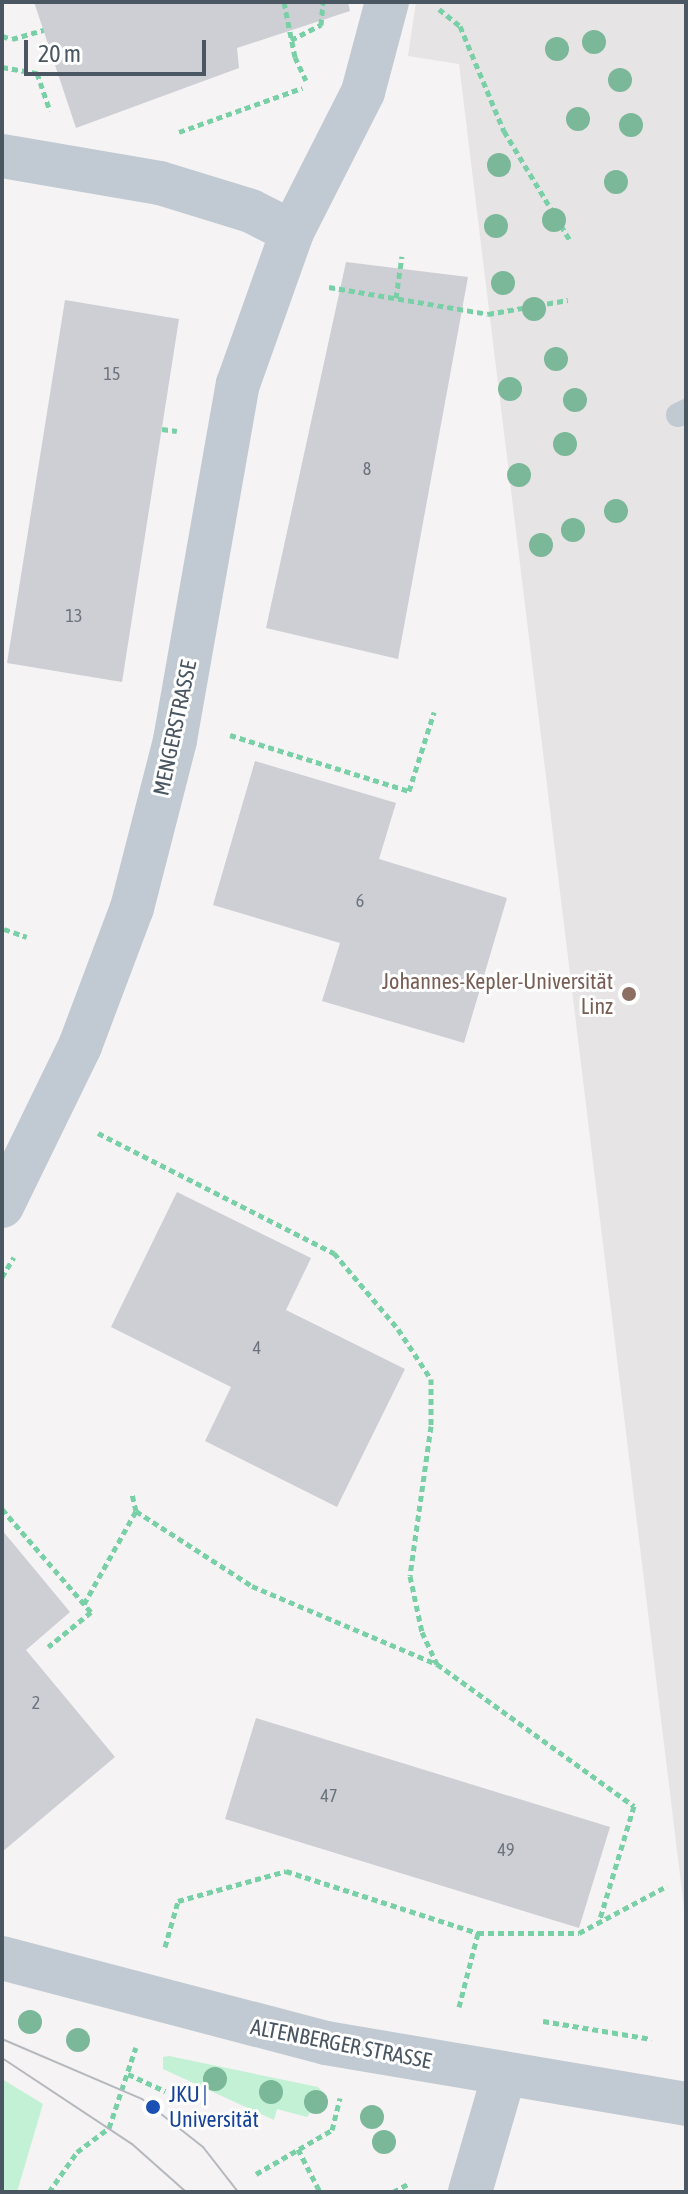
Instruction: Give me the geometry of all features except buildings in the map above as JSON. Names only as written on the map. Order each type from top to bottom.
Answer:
[{"type":"street","name":"MENGERSTRASSE","points":[[2,1206],[80,1046],[132,908],[175,740],[238,384],[292,232],[363,92],[387,2]]},
{"type":"street","points":[[2,156],[160,183],[251,211],[292,232]]},
{"type":"street","name":"ALTENBERGER STRASSE","points":[[2,1958],[151,2000],[326,2043],[686,2104]]},
{"type":"street","points":[[470,2192],[504,2075]]},
{"type":"path","points":[[284,2],[291,40],[308,86]]},
{"type":"path","points":[[291,40],[321,25],[323,2]]},
{"type":"path","points":[[430,3],[460,26],[504,131],[571,242]]},
{"type":"path","points":[[2,36],[12,39],[44,30]]},
{"type":"path","points":[[2,67],[37,73],[55,123]]},
{"type":"path","points":[[163,138],[308,86],[317,80]]},
{"type":"path","points":[[396,298],[402,256]]},
{"type":"path","points":[[340,288],[488,314],[568,300]]},
{"type":"path","points":[[215,730],[409,791],[434,712]]},
{"type":"path","points":[[4,929],[27,937]]},
{"type":"path","points":[[83,1125],[334,1253],[398,1329],[431,1379],[431,1426],[410,1576],[422,1632],[437,1664]]},
{"type":"path","points":[[84,1604],[136,1511],[132,1493]]},
{"type":"path","points":[[2,1509],[91,1612],[48,1647]]},
{"type":"path","points":[[136,1511],[252,1586],[437,1664],[634,1806],[599,1922]]},
{"type":"path","points":[[165,1948],[178,1901],[286,1871],[478,1933],[579,1933],[667,1886]]},
{"type":"path","points":[[459,2007],[478,1933]]},
{"type":"path","points":[[151,1945],[180,1952]]},
{"type":"path","points":[[49,2192],[77,2152],[109,2128],[151,2000]]},
{"type":"path","points":[[445,2005],[473,2009]]},
{"type":"path","points":[[531,2019],[652,2039]]},
{"type":"path","points":[[128,2074],[165,2091]]},
{"type":"path","points":[[256,2174],[332,2130],[340,2097]]},
{"type":"path","points":[[298,2149],[320,2192]]},
{"type":"path","points":[[393,2192],[408,2184]]},
{"type":"shaded area","name":"Johannes-Kepler-Universität Linz","points":[[416,2],[686,2],[686,1924],[459,64],[408,56]]},
{"type":"green space","points":[[163,2057],[318,2087],[324,2093],[307,2117],[277,2109],[274,2120],[163,2069]]},
{"type":"green space","points":[[2,2079],[43,2104],[17,2192],[2,2192]]},
{"type":"tram line","points":[[2,2039],[142,2099],[203,2147],[238,2192]]},
{"type":"tram line","points":[[2,2058],[132,2144],[186,2192]]},
{"type":"place","name":"Johannes-Kepler-Universität Linz","points":[[629,994]]},
{"type":"place","name":"JKU | Universität","points":[[153,2107]]}]
